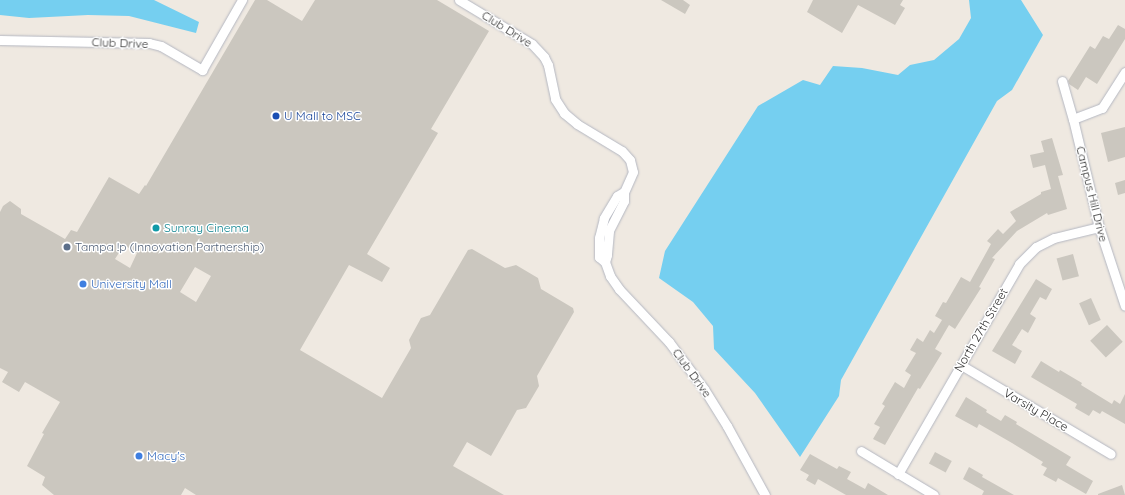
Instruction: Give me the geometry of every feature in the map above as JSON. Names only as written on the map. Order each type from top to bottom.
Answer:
[{"type":"street","name":"Club Drive","points":[[0,40],[149,43],[161,46],[202,70],[242,0]]},
{"type":"street","name":"Club Drive","points":[[459,0],[525,38],[538,50],[548,66],[555,99],[564,113],[577,124],[622,151],[630,160],[633,172],[624,192],[617,196],[604,218],[600,231],[599,257],[605,262],[612,280],[619,289],[669,342],[704,389],[727,426],[765,495]]},
{"type":"street","points":[[1073,119],[1102,108],[1125,72]]},
{"type":"street","name":"Campus Hill Drive","points":[[1062,81],[1073,119],[1099,227],[1125,306]]},
{"type":"street","name":"North 27th Street","points":[[898,474],[1019,264],[1036,247],[1054,238],[1099,227]]},
{"type":"street","name":"Varsity Place","points":[[961,365],[1111,454]]},
{"type":"street","points":[[861,451],[934,495]]},
{"type":"water","points":[[0,0],[154,0],[199,22],[196,33],[129,16],[88,15],[29,18],[0,15]]},
{"type":"water","points":[[969,0],[1021,0],[1043,35],[1012,90],[997,101],[841,380],[839,396],[800,457],[755,393],[714,349],[713,326],[693,302],[659,278],[665,251],[758,106],[803,80],[820,85],[833,66],[862,68],[898,75],[910,65],[934,60],[959,39],[971,18]]},
{"type":"building","name":"University Mall","points":[[255,0],[267,0],[302,21],[315,0],[437,0],[489,31],[431,129],[438,133],[367,254],[390,268],[382,282],[349,265],[300,350],[382,398],[411,348],[409,340],[421,318],[430,315],[468,250],[472,249],[505,268],[516,265],[538,278],[541,289],[573,308],[574,312],[537,376],[539,386],[526,408],[517,410],[491,456],[467,442],[453,466],[504,495],[196,495],[185,488],[181,495],[54,495],[42,485],[45,477],[27,466],[44,434],[42,433],[60,402],[25,382],[19,392],[2,382],[8,372],[0,368],[0,212],[3,206],[10,201],[21,209],[21,214],[65,239],[71,230],[77,232],[109,177],[139,194],[145,185],[146,186]],"holes":[[[124,245],[137,253],[130,268],[115,259]],[[195,267],[211,276],[196,302],[180,292]]]},
{"type":"building","points":[[661,0],[683,0],[690,5],[685,14]]},
{"type":"building","points":[[813,0],[903,0],[900,5],[905,8],[895,25],[858,5],[842,33],[807,12]]},
{"type":"building","points":[[1118,25],[1125,29],[1125,39],[1097,84],[1086,77],[1078,90],[1069,84],[1068,81],[1090,46],[1095,49],[1103,36],[1109,39]]},
{"type":"building","points":[[1125,127],[1125,157],[1108,162],[1101,133]]},
{"type":"building","points":[[1052,138],[1063,175],[1058,176],[1067,209],[1048,215],[1047,213],[1017,231],[992,258],[995,259],[979,287],[981,288],[955,329],[949,325],[935,349],[942,353],[920,389],[918,388],[885,445],[873,439],[880,427],[874,424],[885,406],[882,404],[895,382],[904,388],[911,375],[905,371],[916,353],[910,350],[917,338],[923,342],[930,330],[934,333],[942,320],[935,316],[943,302],[946,303],[961,277],[970,282],[991,244],[987,241],[998,229],[1003,234],[1016,221],[1010,212],[1041,194],[1041,192],[1051,189],[1045,165],[1033,168],[1030,155],[1044,152],[1041,141]]},
{"type":"building","points":[[1125,180],[1125,193],[1118,195],[1115,183]]},
{"type":"building","points":[[1073,254],[1079,276],[1063,281],[1057,258]]},
{"type":"building","points":[[1036,279],[1052,289],[1046,300],[1040,297],[1030,314],[1036,318],[1028,333],[1022,329],[1012,345],[1022,351],[1015,364],[992,351]]},
{"type":"building","points":[[1091,298],[1101,320],[1089,325],[1079,303]]},
{"type":"building","points":[[1107,325],[1123,342],[1106,358],[1090,341]]},
{"type":"building","points":[[1041,361],[1082,383],[1081,385],[1112,404],[1114,400],[1120,404],[1125,394],[1125,424],[1102,411],[1100,414],[1093,410],[1089,416],[1075,408],[1077,404],[1031,377]]},
{"type":"building","points":[[966,397],[1001,421],[1005,415],[1017,422],[1016,424],[1071,457],[1066,465],[1093,481],[1086,494],[1058,478],[1056,482],[1043,475],[1047,468],[1041,465],[1043,462],[1012,443],[979,424],[977,428],[955,416]]},
{"type":"building","points":[[935,452],[952,461],[946,472],[929,463]]},
{"type":"building","points":[[810,454],[837,469],[839,466],[851,472],[847,479],[865,489],[868,483],[888,495],[846,495],[818,479],[815,485],[806,480],[809,475],[800,470]]},
{"type":"building","points":[[969,467],[983,475],[982,477],[1014,495],[982,495],[984,491],[963,479]]},
{"type":"building","points":[[1122,485],[1125,495],[1098,495],[1098,494]]},
{"type":"place","name":"U Mall to MSC","points":[[276,116]]},
{"type":"place","name":"Sunray Cinema","points":[[156,228]]},
{"type":"place","name":"Tampa !p (Innovation Partnership)","points":[[67,247]]},
{"type":"place","name":"University Mall","points":[[83,284]]},
{"type":"place","name":"Macy's","points":[[139,456]]}]
